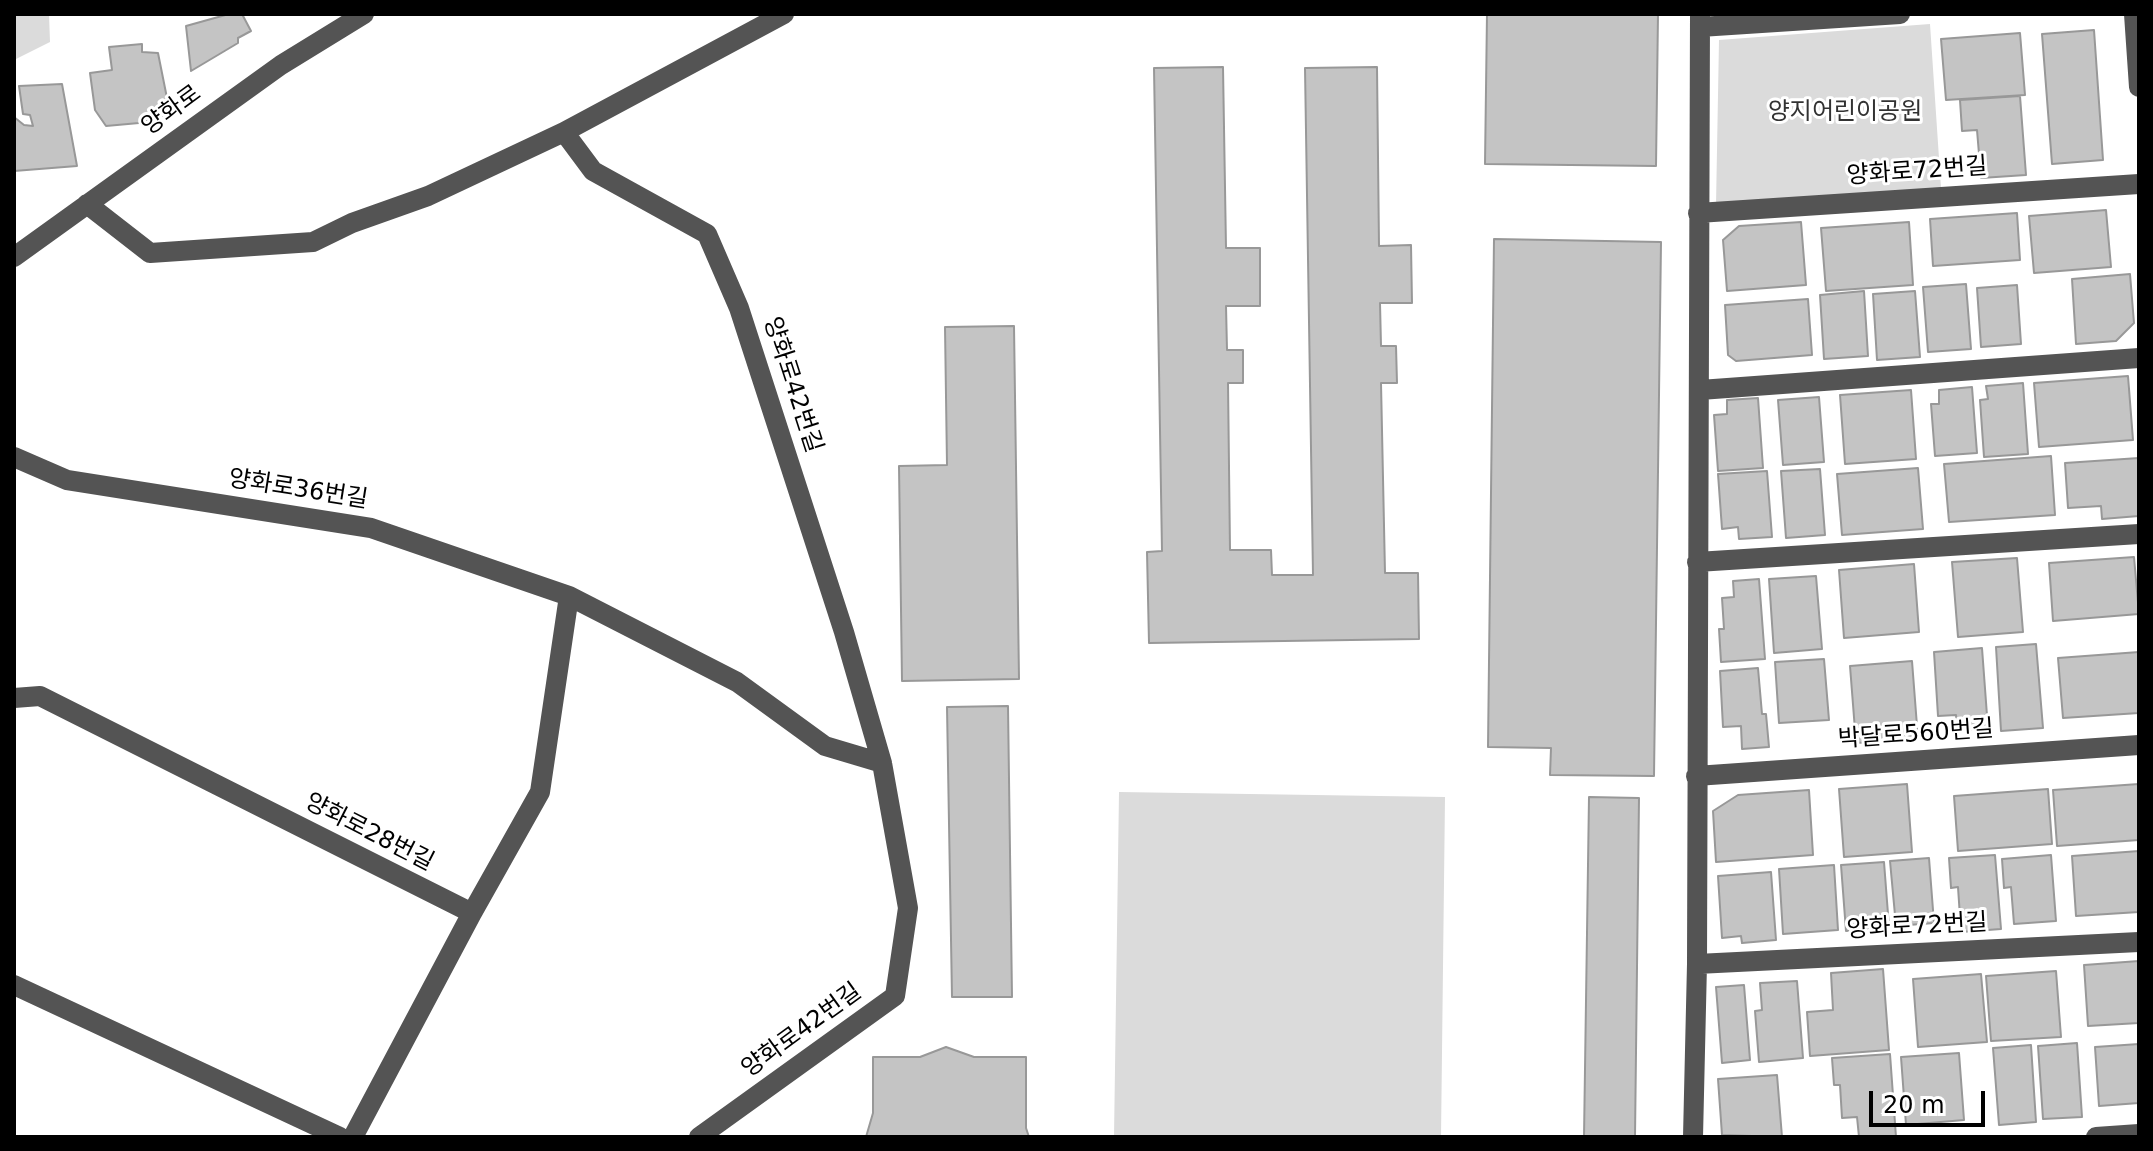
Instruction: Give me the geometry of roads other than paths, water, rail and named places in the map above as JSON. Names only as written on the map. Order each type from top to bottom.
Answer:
[{"type":"street","name":"양화로","points":[[14,257],[281,65],[364,14]]},
{"type":"street","points":[[87,204],[150,253],[313,242],[352,223],[428,196],[564,132],[784,14]]},
{"type":"street","points":[[1693,1137],[1697,964],[1700,21],[1900,14]]},
{"type":"street","points":[[2134,14],[2139,87]]},
{"type":"street","name":"양화로42번길","points":[[564,132],[593,171],[707,234],[739,308],[844,632],[882,763],[908,908],[895,996],[699,1137]]},
{"type":"street","name":"양화로72번길","points":[[1698,213],[2139,184]]},
{"type":"street","points":[[1700,390],[2139,358]]},
{"type":"street","name":"양화로36번길","points":[[14,457],[67,480],[371,528],[569,596],[737,682],[825,746],[882,763]]},
{"type":"street","points":[[1697,562],[2139,534]]},
{"type":"street","points":[[353,1137],[540,792],[569,596]]},
{"type":"street","name":"양화로28번길","points":[[14,698],[40,696],[472,913]]},
{"type":"street","name":"박달로560번길","points":[[1696,776],[2139,745]]},
{"type":"street","name":"양화로72번길","points":[[1697,964],[2139,942]]},
{"type":"street","points":[[14,985],[340,1137]]},
{"type":"street","points":[[2096,1137],[2139,1134]]},
{"type":"park label","name":"양지어린이공원","points":[[1845,113]]}]
